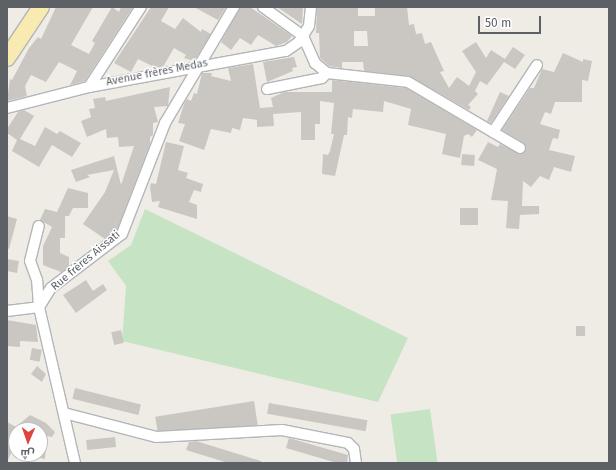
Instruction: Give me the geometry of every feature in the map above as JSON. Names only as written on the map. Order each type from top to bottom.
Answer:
[{"type":"main road","points":[[7,58],[41,7]]},
{"type":"street","points":[[89,87],[141,7]]},
{"type":"street","name":"Rue frères Aissati","points":[[39,307],[51,288],[122,234],[165,123],[234,7]]},
{"type":"street","points":[[263,7],[303,36],[315,63],[327,73],[408,82],[520,148]]},
{"type":"street","points":[[303,36],[309,26],[311,7]]},
{"type":"street","name":"Avenue frères Medas","points":[[7,108],[89,87],[199,65],[286,51],[303,36]]},
{"type":"street","points":[[493,132],[537,65]]},
{"type":"street","points":[[267,88],[322,78],[327,73]]},
{"type":"street","points":[[39,226],[30,261],[37,280],[39,307],[75,463]]},
{"type":"street","points":[[7,311],[39,307]]},
{"type":"street","points":[[64,412],[156,438],[282,430],[348,443],[354,449],[356,463]]},
{"type":"green space","points":[[145,209],[408,338],[378,402],[122,341],[126,286],[108,261],[131,245]]},
{"type":"green space","points":[[430,409],[438,463],[397,463],[390,415]]},
{"type":"building","points":[[56,7],[93,7],[71,45],[89,54],[95,43],[92,41],[112,7],[119,12],[121,7],[133,7],[85,81],[70,85],[77,71],[59,62],[46,82],[31,75],[25,86],[27,96],[7,101],[10,79],[12,80],[29,48],[38,37],[41,39]]},
{"type":"building","points":[[151,7],[169,7],[161,21],[175,29],[183,18],[201,32],[202,29],[211,34],[194,61],[184,58],[186,55],[174,48],[163,67],[156,68],[138,59],[131,72],[114,63]]},
{"type":"building","points":[[194,7],[226,7],[218,20]]},
{"type":"building","points":[[240,7],[250,7],[292,36],[287,42],[276,46],[258,35],[251,45],[240,38],[231,50],[221,42]]},
{"type":"building","points":[[277,7],[303,7],[302,24]]},
{"type":"building","points":[[317,7],[358,7],[358,16],[375,16],[375,8],[407,7],[409,25],[414,24],[416,34],[422,33],[425,44],[431,42],[444,71],[440,72],[449,88],[457,77],[469,86],[476,72],[462,51],[476,42],[486,58],[491,50],[505,59],[513,47],[525,55],[515,69],[504,62],[487,85],[480,81],[475,91],[478,94],[468,105],[471,107],[469,110],[409,76],[364,71],[363,62],[342,62],[342,68],[329,66],[320,58],[319,33],[316,33]],"holes":[[[354,31],[367,31],[368,46],[354,46]]]},
{"type":"building","points":[[563,53],[583,62],[583,59],[592,61],[588,81],[582,80],[582,102],[555,102],[551,114],[545,112],[540,124],[560,130],[558,139],[553,138],[549,150],[575,156],[571,172],[554,167],[549,180],[540,176],[531,187],[523,181],[522,206],[539,206],[539,214],[520,215],[519,229],[506,228],[508,201],[491,200],[497,169],[478,160],[488,142],[498,147],[500,144],[520,154],[525,152],[524,143],[502,130],[530,88],[534,88],[542,69],[554,72]]},
{"type":"building","points":[[294,57],[297,67],[292,68],[293,71],[267,82],[263,62]]},
{"type":"building","points":[[253,64],[260,108],[273,107],[271,98],[284,92],[332,92],[332,80],[406,88],[477,130],[472,137],[468,134],[464,136],[460,158],[442,154],[446,134],[408,125],[411,109],[384,101],[383,112],[353,109],[352,118],[348,117],[347,135],[344,135],[335,176],[322,174],[323,154],[328,155],[334,134],[331,134],[334,103],[320,101],[320,124],[315,124],[315,140],[301,140],[301,112],[273,114],[274,126],[257,127],[257,120],[243,118],[240,130],[232,128],[231,133],[211,129],[204,150],[179,141],[185,124],[178,123],[184,104],[187,99],[191,101],[194,93],[197,94],[202,73],[212,73],[211,76],[231,81],[228,68]]},
{"type":"building","points":[[170,87],[168,106],[154,107],[158,122],[153,123],[153,135],[150,137],[150,144],[117,230],[105,239],[83,224],[105,192],[114,170],[87,175],[90,177],[76,182],[71,170],[114,156],[121,185],[134,146],[119,147],[118,137],[107,138],[106,129],[87,137],[81,121],[91,117],[89,109],[95,108],[93,99],[105,97],[106,101]]},
{"type":"building","points":[[500,92],[509,96],[491,123],[487,121]]},
{"type":"building","points":[[24,110],[34,116],[20,139],[35,146],[45,127],[57,134],[60,131],[81,143],[72,157],[52,145],[39,167],[12,151],[17,140],[7,133],[7,129],[18,112]]},
{"type":"building","points":[[166,142],[184,146],[178,170],[188,173],[186,178],[203,184],[201,192],[194,190],[189,202],[197,205],[197,219],[158,207],[160,201],[152,202],[150,187],[151,183],[156,184]]},
{"type":"building","points":[[462,154],[475,155],[474,166],[461,165]]},
{"type":"building","points":[[68,188],[88,193],[88,208],[73,208],[69,216],[65,216],[65,238],[60,238],[60,253],[69,257],[69,266],[61,272],[43,265],[43,246],[52,227],[40,220],[45,209],[57,212]]},
{"type":"building","points":[[460,208],[478,208],[478,225],[460,225]]},
{"type":"building","points":[[7,216],[17,219],[9,249],[7,248]]},
{"type":"building","points":[[7,259],[19,261],[17,273],[7,271]]},
{"type":"building","points":[[86,280],[93,291],[103,284],[107,290],[76,313],[63,295]]},
{"type":"building","points":[[7,320],[36,325],[38,342],[20,341],[20,347],[7,346]]},
{"type":"building","points":[[576,326],[585,326],[585,336],[576,336]]},
{"type":"building","points":[[121,330],[124,343],[114,345],[111,332]]},
{"type":"building","points":[[32,348],[42,350],[40,362],[30,360]]},
{"type":"building","points":[[37,366],[46,374],[42,382],[31,374]]},
{"type":"building","points":[[75,388],[141,404],[138,415],[72,399]]},
{"type":"building","points":[[254,401],[258,425],[159,440],[155,417]]},
{"type":"building","points":[[269,403],[367,420],[366,431],[267,414]]},
{"type":"building","points":[[30,415],[44,422],[22,422]]},
{"type":"building","points":[[7,422],[8,460],[7,462]]},
{"type":"building","points":[[48,425],[55,432],[52,437],[48,436]]},
{"type":"building","points":[[115,437],[116,447],[87,450],[86,440]]},
{"type":"building","points":[[289,438],[348,455],[347,463],[337,463],[286,448]]},
{"type":"building","points":[[196,441],[261,461],[261,463],[228,463],[186,450],[189,442]]}]
